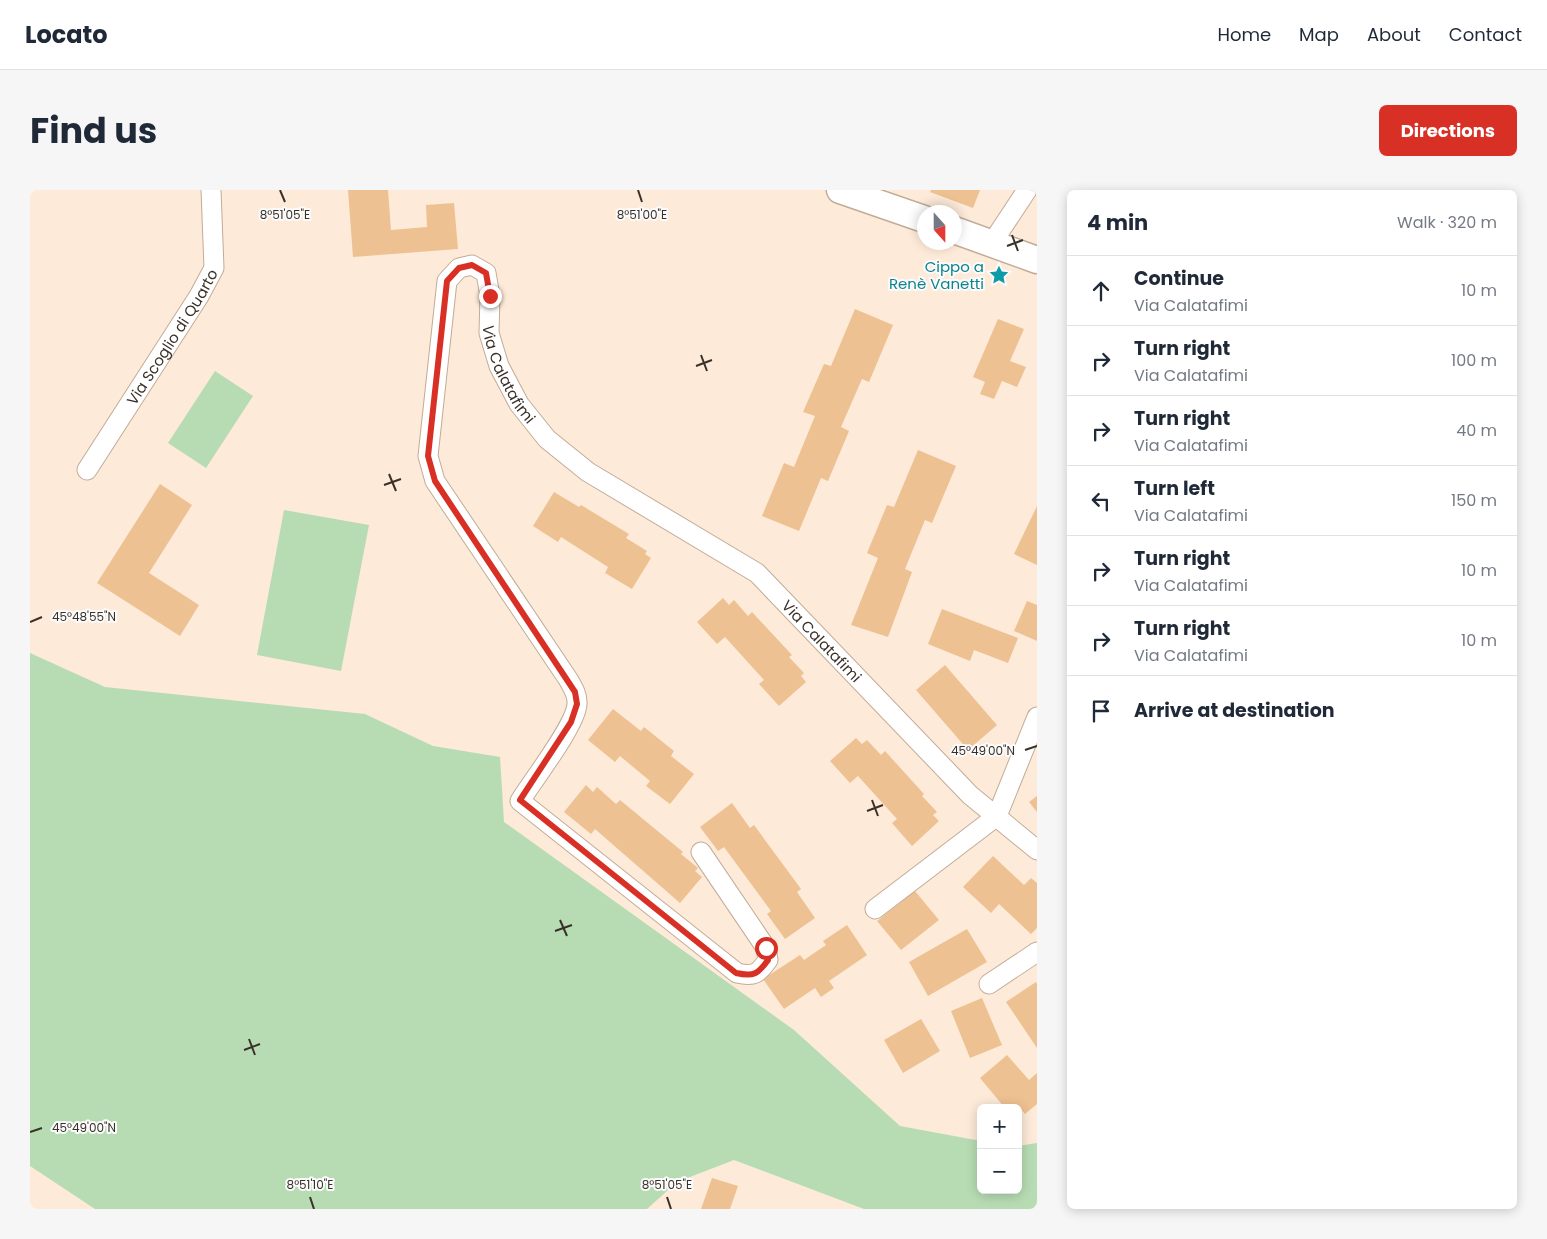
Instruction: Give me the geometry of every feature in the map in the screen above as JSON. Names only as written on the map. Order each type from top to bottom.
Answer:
[{"type":"main road","points":[[840,190],[917,218]]},
{"type":"main road","points":[[962,233],[1037,260]]},
{"type":"street","name":"Via Scoglio di Quarto","points":[[86,470],[199,296],[214,268],[211,190]]},
{"type":"street","points":[[992,243],[1026,190]]},
{"type":"street","name":"Via Calatafimi","points":[[701,852],[766,948],[768,960],[760,971],[749,976],[736,973],[520,800],[571,722],[577,704],[575,692],[568,679],[435,481],[430,466],[429,437],[443,307],[447,281],[459,268],[472,265],[486,273],[490,296],[489,333],[499,366],[519,404],[547,440],[588,472],[758,573],[970,795],[1037,850]]},
{"type":"street","points":[[875,909],[996,816],[1037,717]]},
{"type":"street","points":[[989,984],[1037,952]]},
{"type":"green space","points":[[215,371],[253,396],[206,468],[168,443]]},
{"type":"green space","points":[[284,510],[369,525],[341,671],[257,655]]},
{"type":"green space","points":[[30,653],[105,687],[365,714],[433,746],[500,757],[504,822],[794,1030],[900,1126],[977,1140],[977,1194],[1022,1194],[1022,1145],[1037,1143],[1037,1209],[864,1209],[734,1160],[677,1182],[647,1209],[95,1209],[30,1166]]},
{"type":"building","points":[[348,190],[388,190],[391,230],[427,227],[426,205],[454,203],[458,249],[353,257]]},
{"type":"building","points":[[931,190],[980,190],[973,208],[930,192]]},
{"type":"building","points":[[855,309],[893,325],[869,382],[862,379],[841,427],[849,431],[828,481],[821,478],[799,531],[762,516],[784,463],[794,467],[815,416],[803,412],[824,364],[831,366]]},
{"type":"building","points":[[998,319],[1024,329],[1010,361],[1026,367],[1017,387],[1002,381],[994,399],[980,394],[985,382],[973,377]]},
{"type":"building","points":[[918,450],[956,466],[932,523],[925,520],[905,569],[912,572],[888,637],[851,625],[878,558],[867,553],[887,505],[894,507]]},
{"type":"building","points":[[160,484],[192,505],[149,573],[199,605],[180,636],[97,583]]},
{"type":"building","points":[[554,492],[579,507],[581,505],[629,534],[626,538],[647,551],[645,554],[651,558],[632,589],[605,573],[608,567],[561,537],[558,542],[533,526]]},
{"type":"building","points":[[1037,506],[1037,565],[1014,554]]},
{"type":"building","points":[[723,598],[729,605],[734,600],[748,616],[752,612],[792,655],[789,657],[804,673],[801,676],[806,682],[779,706],[759,684],[764,680],[725,637],[717,644],[697,622]]},
{"type":"building","points":[[1027,601],[1037,605],[1037,641],[1014,631]]},
{"type":"building","points":[[942,609],[1018,638],[1008,663],[974,650],[970,661],[928,644]]},
{"type":"building","points":[[945,665],[997,725],[968,750],[916,690]]},
{"type":"building","points":[[613,709],[641,731],[644,727],[674,751],[671,756],[694,774],[670,804],[646,786],[650,781],[620,756],[615,762],[588,740]]},
{"type":"building","points":[[856,738],[862,744],[867,740],[881,755],[885,751],[924,794],[922,796],[937,812],[933,815],[939,821],[912,846],[892,823],[897,819],[858,776],[850,783],[830,761]]},
{"type":"building","points":[[586,785],[593,792],[597,787],[616,804],[620,800],[683,852],[681,854],[698,868],[695,871],[702,877],[680,903],[595,829],[591,834],[564,812]]},
{"type":"building","points":[[1037,796],[1037,812],[1029,802]]},
{"type":"building","points":[[732,803],[750,828],[754,825],[801,889],[797,892],[815,918],[785,939],[767,914],[771,911],[724,847],[718,851],[700,827]]},
{"type":"building","points":[[993,856],[1024,885],[1031,878],[1037,883],[1037,928],[1031,934],[999,904],[991,913],[963,887]]},
{"type":"building","points":[[915,891],[939,920],[901,950],[877,921]]},
{"type":"building","points":[[847,925],[867,955],[829,981],[834,988],[821,997],[815,988],[784,1009],[763,979],[800,955],[804,960],[826,945],[823,941]]},
{"type":"building","points":[[967,929],[987,962],[928,996],[909,962]]},
{"type":"building","points":[[1036,982],[1037,984],[1037,1048],[1006,1002]]},
{"type":"building","points":[[982,998],[1002,1045],[970,1058],[951,1011]]},
{"type":"building","points":[[921,1019],[940,1051],[903,1073],[884,1040]]},
{"type":"building","points":[[1007,1055],[1029,1080],[1037,1073],[1037,1104],[1025,1114],[1022,1111],[1022,1104],[1002,1104],[980,1078]]},
{"type":"building","points":[[712,1178],[738,1186],[730,1209],[701,1209]]},
{"type":"place","name":"Cippo a Renè Vanetti","points":[[999,275]]},
{"type":"route","points":[[490,296],[486,273],[472,265],[459,268],[447,281],[428,456],[435,481],[575,692],[577,704],[571,722],[520,800],[736,973],[749,976],[760,971],[768,960],[766,948]]}]
